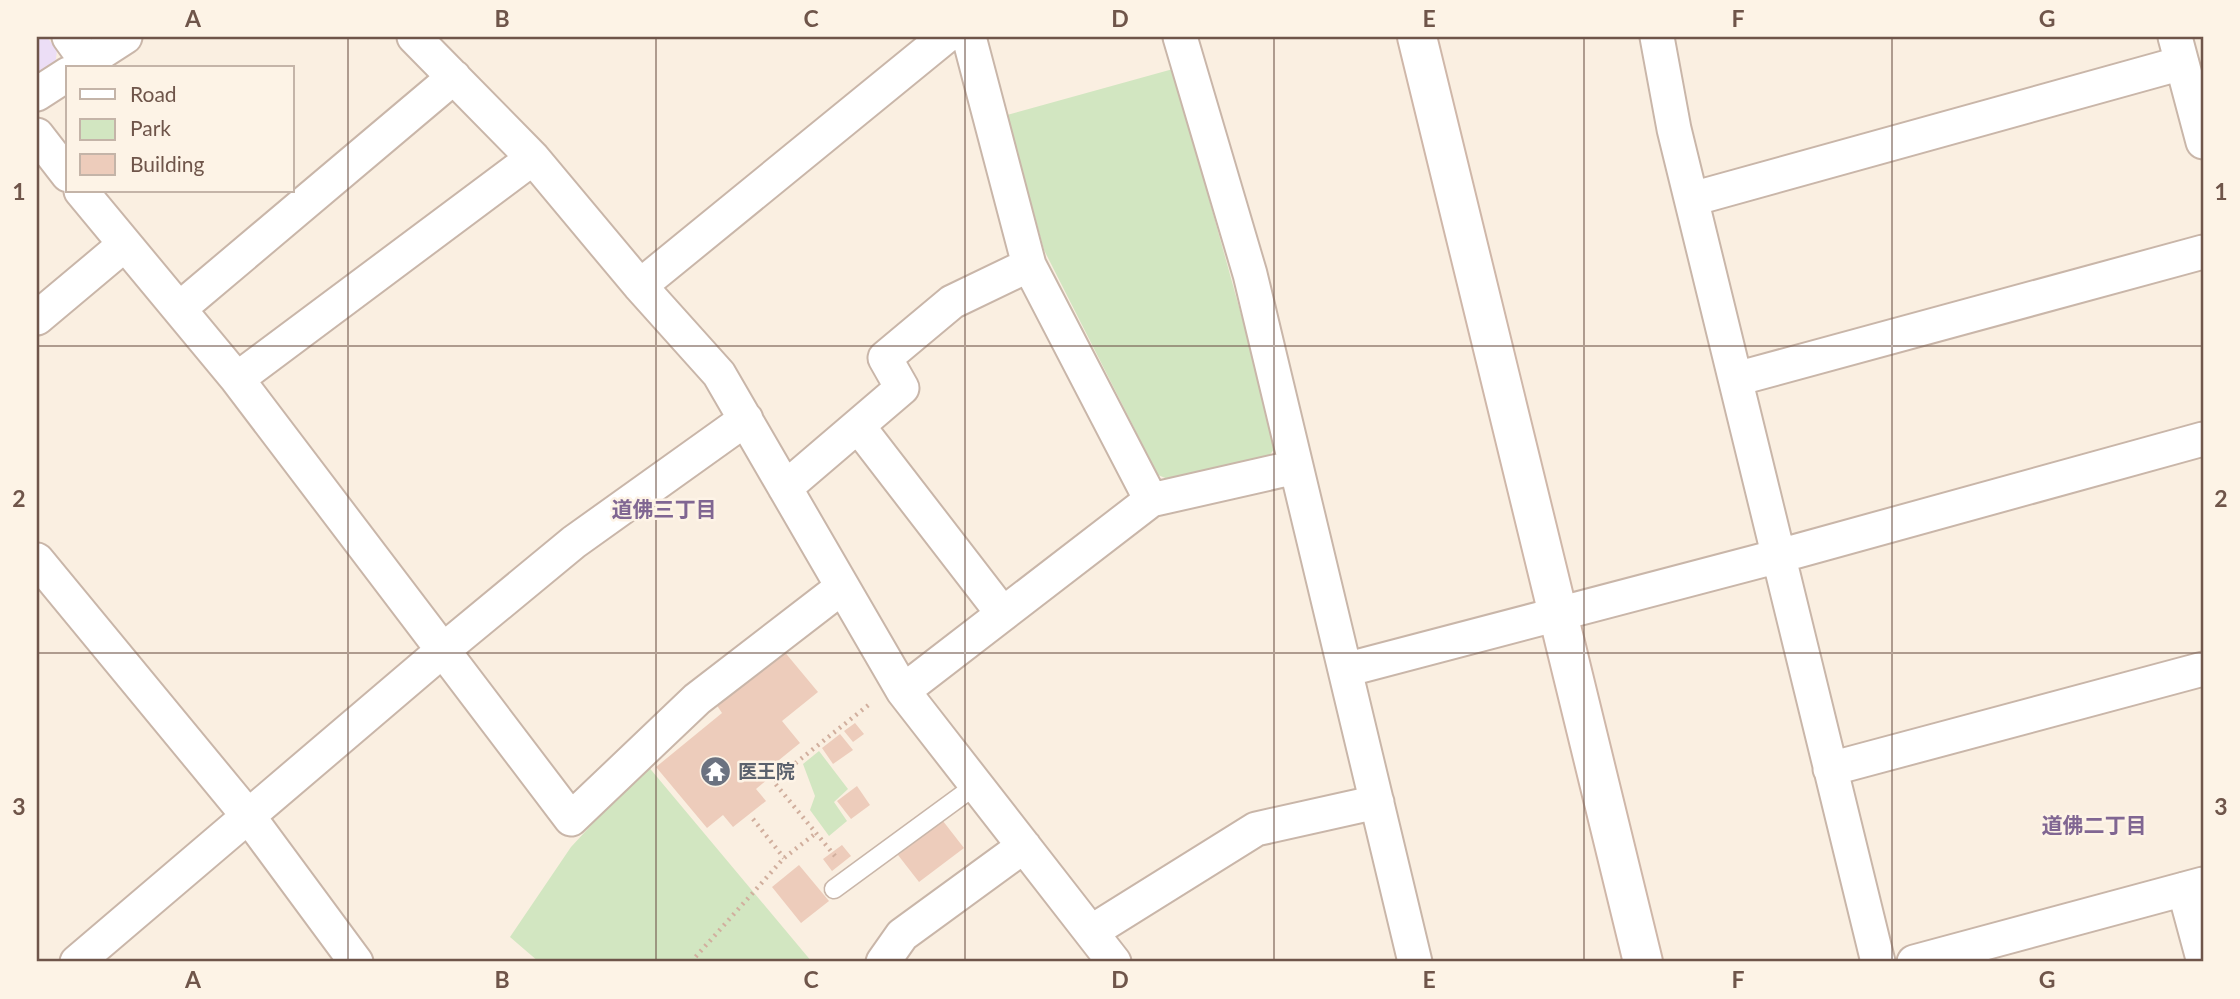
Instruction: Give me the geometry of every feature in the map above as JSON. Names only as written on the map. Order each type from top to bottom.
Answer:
[{"type":"street","points":[[75,60],[125,37]]},
{"type":"street","points":[[640,286],[946,37]]},
{"type":"street","points":[[968,37],[1030,265],[1152,500]]},
{"type":"street","points":[[1180,37],[1250,274],[1415,962]]},
{"type":"street","points":[[1417,37],[1643,962]]},
{"type":"street","points":[[1657,37],[1674,129],[1878,962]]},
{"type":"street","points":[[426,41],[454,77],[533,158],[640,286],[719,374],[900,686],[1114,962]]},
{"type":"street","points":[[1692,199],[2179,50],[2203,142]]},
{"type":"street","points":[[37,94],[66,68]]},
{"type":"street","points":[[179,309],[454,77]]},
{"type":"street","points":[[37,135],[66,172]]},
{"type":"street","points":[[237,379],[533,158]]},
{"type":"street","points":[[82,192],[237,379],[571,819],[697,699],[841,588]]},
{"type":"street","points":[[37,318],[124,245]]},
{"type":"street","points":[[1736,379],[2203,252]]},
{"type":"street","points":[[785,488],[902,388],[885,358],[952,302],[1030,265]]},
{"type":"street","points":[[77,962],[574,542],[746,419]]},
{"type":"street","points":[[858,426],[1003,614]]},
{"type":"street","points":[[1345,670],[1779,556],[2203,439]]},
{"type":"street","points":[[900,686],[1003,614],[1152,500],[1296,467]]},
{"type":"street","points":[[37,560],[249,817],[356,962]]},
{"type":"street","points":[[1830,769],[2203,669]]},
{"type":"street","points":[[1091,932],[1256,830],[1377,802]]},
{"type":"street","points":[[883,962],[902,935],[1024,846]]},
{"type":"street","points":[[1914,962],[1995,952],[2194,887],[2203,958]]},
{"type":"lane","points":[[834,889],[976,785]]},
{"type":"path","points":[[851,876],[773,781],[900,686]]},
{"type":"path","points":[[753,819],[784,858]]},
{"type":"path","points":[[691,962],[784,858],[816,833]]},
{"type":"shaded area","points":[[37,37],[47,37],[57,50],[55,67],[37,79]]},
{"type":"green space","points":[[1173,69],[1277,444],[1268,458],[1170,480],[1158,475],[1044,250],[1007,115]]},
{"type":"green space","points":[[819,751],[848,789],[834,802],[847,821],[829,836],[810,810],[815,796],[803,764]]},
{"type":"green space","points":[[647,765],[812,962],[539,962],[510,937],[571,847]]},
{"type":"building","points":[[783,650],[818,692],[782,721],[800,743],[768,769],[774,774],[756,789],[766,801],[733,827],[723,815],[707,828],[656,767],[722,713],[716,704]]},
{"type":"building","points":[[855,723],[864,734],[853,742],[844,731]]},
{"type":"building","points":[[840,734],[853,750],[833,764],[822,748]]},
{"type":"building","points":[[857,786],[870,805],[851,819],[837,801]]},
{"type":"building","points":[[943,821],[964,848],[919,882],[898,855]]},
{"type":"building","points":[[842,845],[851,856],[832,871],[823,859]]},
{"type":"building","points":[[799,865],[829,901],[801,923],[772,887]]},
{"type":"place","name":"医王院","points":[[715,771]]},
{"type":"district","name":"道佛三丁目","points":[[664,510]]},
{"type":"district","name":"道佛二丁目","points":[[2094,826]]}]
